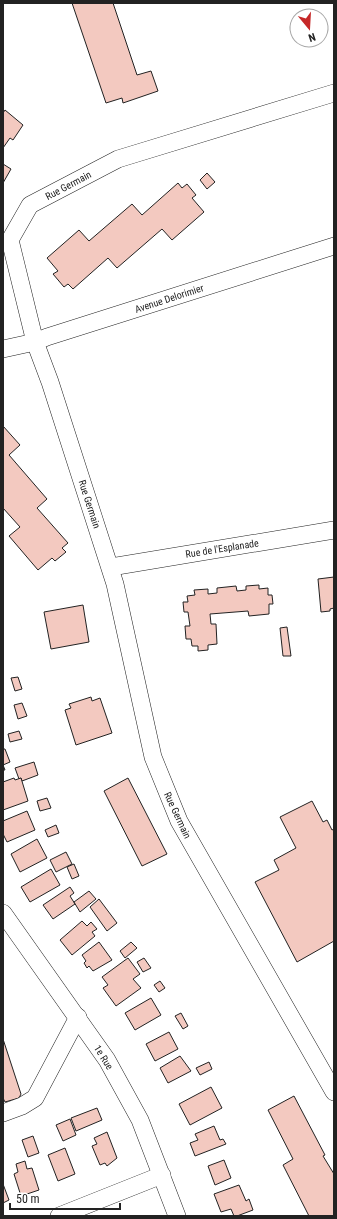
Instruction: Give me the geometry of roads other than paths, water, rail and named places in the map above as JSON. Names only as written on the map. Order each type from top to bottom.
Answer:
[{"type":"street","name":"Rue Germain","points":[[334,93],[118,159],[30,205],[10,240],[35,342],[50,382],[111,567],[153,758],[179,821],[334,1092]]},
{"type":"street","name":"Avenue Delorimier","points":[[3,349],[35,342],[334,246]]},
{"type":"street","name":"Rue de l'Esplanade","points":[[111,567],[334,530]]},
{"type":"street","name":"1e Rue","points":[[3,913],[108,1060],[140,1120],[177,1216]]},
{"type":"street","points":[[3,1112],[22,1106],[35,1098],[78,1017]]},
{"type":"street","points":[[59,1216],[162,1175]]}]
